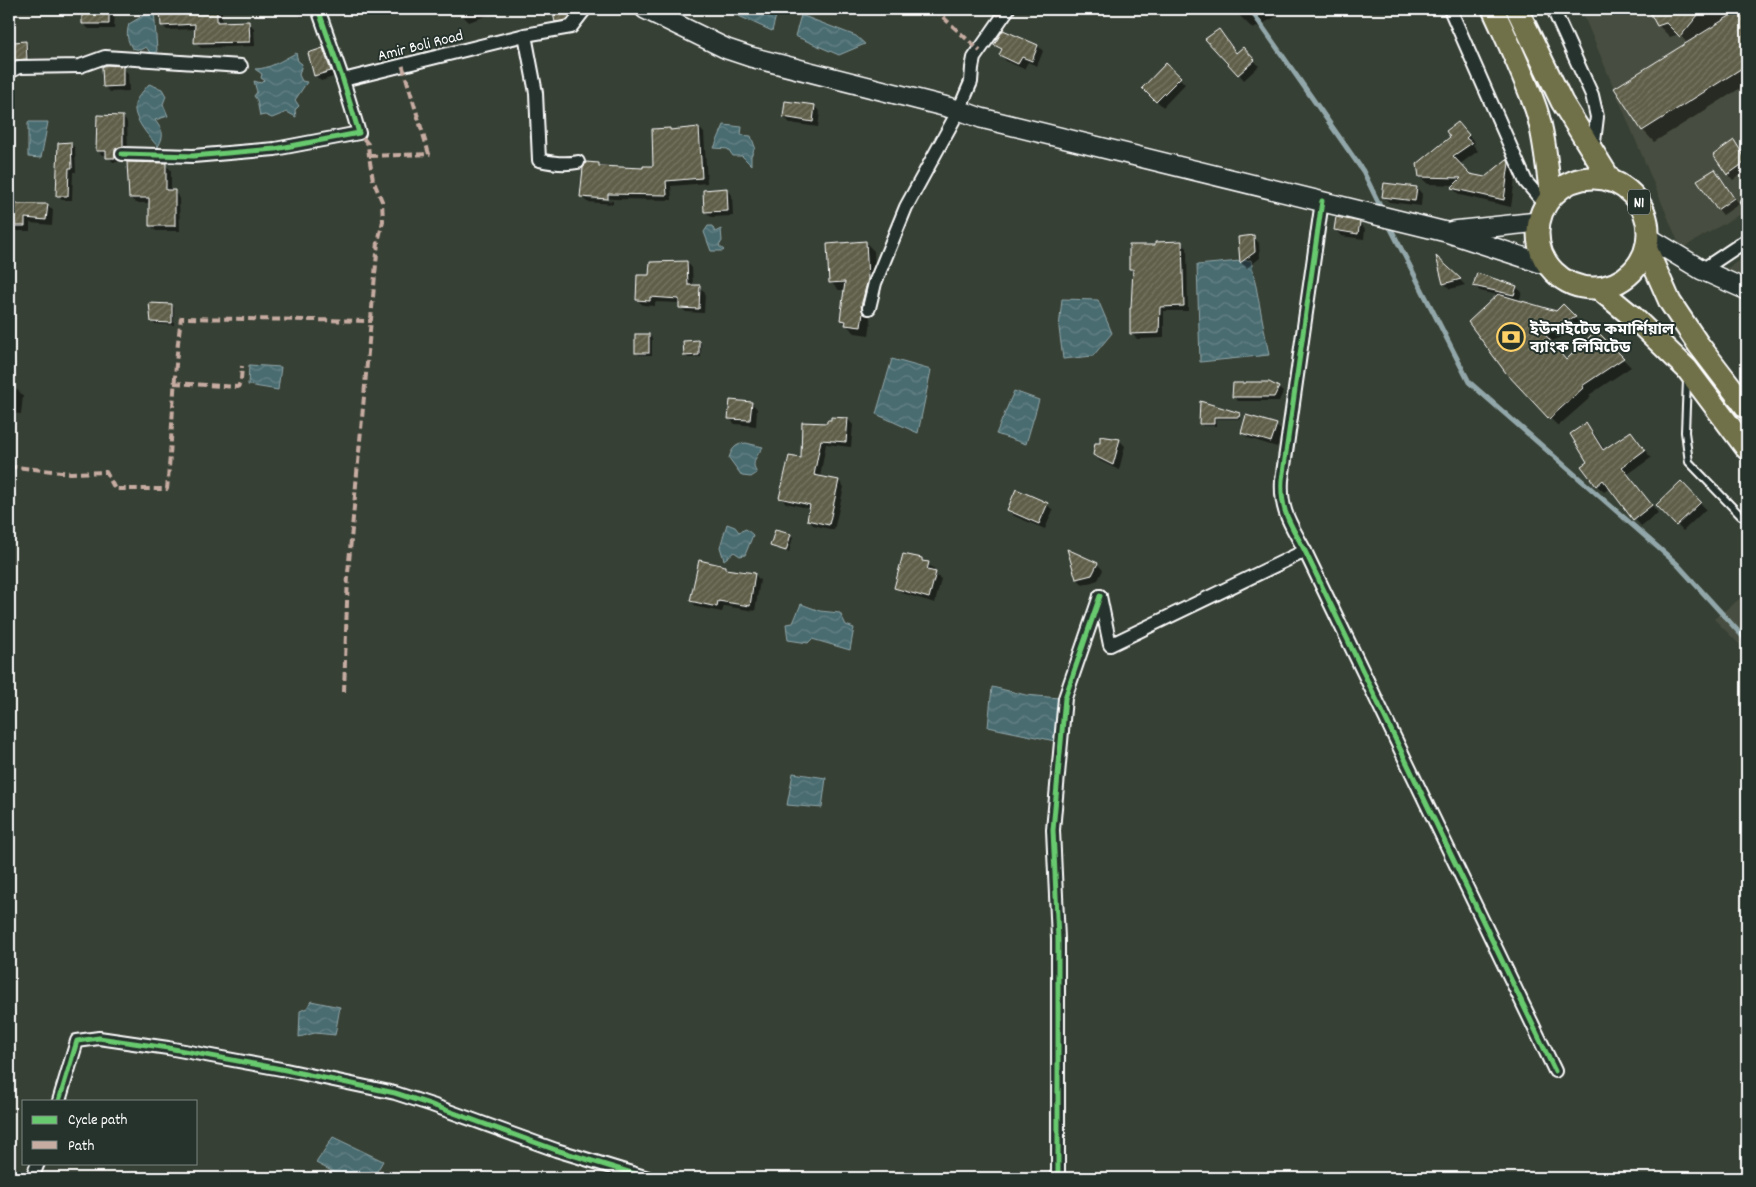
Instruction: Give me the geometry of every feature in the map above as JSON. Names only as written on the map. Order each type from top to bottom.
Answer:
[{"type":"highway","points":[[1493,9],[1513,52],[1536,110],[1546,161],[1545,208],[1538,244],[1547,265],[1561,279],[1580,287],[1599,289],[1620,283],[1636,269],[1648,244]]},
{"type":"highway","name":"N1","points":[[1516,9],[1562,102],[1611,180]]},
{"type":"highway","name":"N1","points":[[1545,208],[1568,183],[1590,178],[1611,180],[1628,190],[1640,203],[1648,220],[1648,244],[1670,302],[1698,344],[1747,408]]},
{"type":"highway","points":[[1599,289],[1633,317],[1687,370],[1747,449]]},
{"type":"main road","points":[[645,9],[727,49],[751,58],[959,110],[981,118],[1446,232],[1547,265]]},
{"type":"main road","points":[[1446,232],[1545,208]]},
{"type":"main road","points":[[1648,244],[1747,290]]},
{"type":"street","points":[[122,154],[202,155],[275,149],[359,133],[318,9]]},
{"type":"street","name":"Amir Boli Road","points":[[343,80],[525,35],[571,27],[585,9]]},
{"type":"street","points":[[869,308],[875,283],[906,207],[959,110],[970,82],[974,58],[1008,9]]},
{"type":"street","points":[[1450,9],[1526,182],[1545,208]]},
{"type":"street","points":[[1553,9],[1592,95],[1597,117],[1593,150]]},
{"type":"street","points":[[525,35],[536,92],[539,160],[554,164],[578,162]]},
{"type":"street","points":[[9,72],[19,67],[80,66],[105,57],[241,66]]},
{"type":"street","points":[[1322,201],[1281,498],[1284,511],[1555,1071]]},
{"type":"street","points":[[1702,270],[1747,240]]},
{"type":"street","points":[[1056,1178],[1058,1171],[1058,938],[1053,830],[1065,698],[1100,596],[1110,645],[1305,551]]},
{"type":"street","points":[[59,1100],[77,1041],[99,1038],[168,1048],[282,1069],[395,1093],[556,1150],[648,1178]]},
{"type":"street","points":[[32,1178],[38,1164]]},
{"type":"lane","points":[[1687,370],[1686,432],[1689,462],[1741,516],[1747,517]]},
{"type":"shaded area","points":[[1581,9],[1747,9],[1747,210],[1681,249]]},
{"type":"shaded area","points":[[1747,255],[1747,277],[1726,269]]},
{"type":"shaded area","points":[[1747,593],[1747,652],[1714,619]]},
{"type":"water","points":[[154,9],[157,50],[155,54],[151,54],[146,47],[140,50],[132,48],[127,34],[129,24]]},
{"type":"water","points":[[723,9],[769,9],[777,12],[772,31]]},
{"type":"water","points":[[801,15],[856,36],[865,44],[839,55],[795,36]]},
{"type":"water","points":[[296,53],[298,61],[302,64],[299,75],[302,81],[307,82],[295,100],[299,106],[295,110],[296,117],[287,112],[272,118],[265,115],[260,116],[257,100],[254,96],[257,92],[254,81],[261,83],[264,80],[261,78],[262,74],[255,69],[271,66]]},
{"type":"water","points":[[149,84],[162,89],[166,96],[163,104],[168,116],[155,120],[162,133],[162,139],[158,147],[141,125],[135,112],[137,99]]},
{"type":"water","points":[[28,122],[48,122],[41,158],[28,157]]},
{"type":"water","points":[[724,125],[742,127],[741,135],[751,136],[755,147],[751,156],[751,165],[742,156],[733,156],[728,149],[714,148]]},
{"type":"water","points":[[708,226],[712,226],[715,232],[721,229],[722,241],[719,246],[723,251],[711,251],[704,232]]},
{"type":"water","points":[[1251,260],[1269,355],[1200,362],[1197,265]]},
{"type":"water","points":[[1062,299],[1098,300],[1112,333],[1093,356],[1063,359],[1059,328]]},
{"type":"water","points":[[892,359],[931,370],[918,433],[876,414]]},
{"type":"water","points":[[249,365],[281,367],[278,390],[248,385]]},
{"type":"water","points":[[1014,391],[1039,400],[1026,444],[996,434]]},
{"type":"water","points":[[746,443],[763,447],[754,463],[757,473],[751,477],[742,476],[729,458],[735,447]]},
{"type":"water","points":[[727,524],[735,527],[739,532],[746,529],[753,535],[745,555],[740,556],[734,552],[724,560],[720,547]]},
{"type":"water","points":[[801,604],[820,611],[840,613],[846,625],[854,628],[850,650],[812,639],[808,643],[788,640],[786,624],[793,623]]},
{"type":"water","points":[[992,687],[1026,695],[1059,698],[1055,741],[988,727]]},
{"type":"water","points":[[793,773],[826,778],[822,808],[787,805]]},
{"type":"water","points":[[311,1001],[340,1007],[335,1035],[315,1033],[299,1037],[300,1011],[307,1008]]},
{"type":"water","points":[[333,1137],[383,1161],[373,1178],[345,1178],[316,1163]]},
{"type":"building","points":[[90,9],[109,9],[109,24],[82,24],[82,11],[90,11]]},
{"type":"building","points":[[160,9],[217,9],[217,22],[249,21],[250,42],[194,43],[195,24],[161,26]]},
{"type":"building","points":[[552,9],[569,9],[571,14],[567,20],[555,22]]},
{"type":"building","points":[[1648,9],[1703,9],[1680,37],[1666,23],[1657,26]]},
{"type":"building","points":[[1741,9],[1747,9],[1747,65],[1642,131],[1614,88]]},
{"type":"building","points":[[1219,29],[1236,53],[1243,47],[1255,60],[1238,75],[1205,39]]},
{"type":"building","points":[[1003,30],[1038,45],[1032,61],[1022,57],[1018,64],[999,55],[1002,49],[994,45]]},
{"type":"building","points":[[26,41],[27,59],[14,60],[13,42]]},
{"type":"building","points":[[323,48],[331,71],[314,76],[308,53]]},
{"type":"building","points":[[1166,63],[1181,77],[1156,102],[1142,88]]},
{"type":"building","points":[[106,65],[123,66],[123,86],[103,87],[102,67]]},
{"type":"building","points":[[785,101],[815,105],[813,122],[783,117]]},
{"type":"building","points":[[97,115],[123,116],[123,146],[115,149],[115,158],[106,158],[106,151],[96,151]]},
{"type":"building","points":[[1458,122],[1469,135],[1466,138],[1472,143],[1453,156],[1470,174],[1485,177],[1507,159],[1509,163],[1504,200],[1451,188],[1461,178],[1419,177],[1417,164],[1450,137],[1446,131]]},
{"type":"building","points":[[699,127],[702,178],[666,181],[667,195],[608,194],[608,199],[580,197],[583,168],[586,162],[599,163],[599,166],[643,168],[643,166],[653,166],[652,129],[670,128],[670,130]]},
{"type":"building","points":[[1734,140],[1747,161],[1727,175],[1713,155]]},
{"type":"building","points":[[71,142],[72,168],[69,168],[68,196],[56,196],[58,143]]},
{"type":"building","points":[[127,162],[166,163],[166,190],[175,190],[175,226],[149,226],[149,198],[129,198]]},
{"type":"building","points":[[1715,169],[1734,198],[1717,210],[1697,180]]},
{"type":"building","points":[[1384,183],[1417,187],[1415,201],[1382,197]]},
{"type":"building","points":[[727,188],[728,211],[704,212],[703,190]]},
{"type":"building","points":[[9,204],[48,204],[46,220],[25,218],[25,226],[9,226]]},
{"type":"building","points":[[1336,217],[1360,222],[1358,234],[1334,230]]},
{"type":"building","points":[[1254,235],[1255,252],[1240,263],[1238,237]]},
{"type":"building","points":[[866,241],[868,279],[861,306],[863,313],[861,327],[845,325],[846,321],[840,320],[845,282],[829,283],[827,244]]},
{"type":"building","points":[[1182,241],[1184,306],[1160,307],[1159,333],[1130,334],[1133,269],[1129,269],[1129,245],[1155,245],[1155,242]]},
{"type":"building","points":[[1436,256],[1461,279],[1443,284]]},
{"type":"building","points":[[687,261],[688,285],[700,285],[699,309],[679,308],[679,299],[650,297],[650,301],[636,300],[637,275],[649,275],[650,262]]},
{"type":"building","points":[[1477,273],[1517,286],[1514,295],[1473,286]]},
{"type":"building","points":[[1498,294],[1556,311],[1563,304],[1576,317],[1544,333],[1566,360],[1596,330],[1624,358],[1582,386],[1583,388],[1549,419],[1506,373],[1468,322]]},
{"type":"building","points":[[149,303],[172,304],[172,323],[151,322]]},
{"type":"building","points":[[635,334],[649,334],[649,353],[635,353]]},
{"type":"building","points":[[699,340],[699,355],[684,356],[683,341]]},
{"type":"building","points":[[1269,382],[1279,387],[1274,397],[1232,397],[1233,383]]},
{"type":"building","points":[[730,400],[752,402],[750,420],[728,419]]},
{"type":"building","points":[[1200,401],[1240,413],[1239,417],[1214,417],[1214,424],[1199,424]]},
{"type":"building","points":[[1246,415],[1277,424],[1271,442],[1241,433]]},
{"type":"building","points":[[831,417],[848,418],[846,442],[821,440],[814,475],[839,480],[829,525],[807,520],[810,505],[779,498],[789,456],[801,458],[802,422],[827,423],[827,420],[831,420]]},
{"type":"building","points":[[1586,423],[1603,450],[1631,431],[1645,450],[1622,467],[1652,505],[1633,520],[1603,480],[1596,486],[1581,466],[1587,462],[1570,434]]},
{"type":"building","points":[[1100,436],[1120,439],[1113,465],[1093,455],[1095,443],[1100,443]]},
{"type":"building","points":[[1681,481],[1701,502],[1676,526],[1656,505]]},
{"type":"building","points":[[1016,489],[1048,503],[1039,524],[1007,510]]},
{"type":"building","points":[[775,530],[791,534],[786,551],[770,546]]},
{"type":"building","points":[[1067,549],[1098,563],[1092,575],[1076,579]]},
{"type":"building","points":[[903,554],[922,558],[922,561],[929,562],[927,570],[936,572],[929,598],[894,588]]},
{"type":"building","points":[[699,560],[725,566],[725,569],[755,573],[750,606],[718,601],[717,607],[690,601]]},
{"type":"waterway","points":[[1250,9],[1363,171],[1382,210]]},
{"type":"waterway","points":[[1388,223],[1469,382],[1677,564],[1747,641]]},
{"type":"marked path","points":[[934,9],[980,51]]},
{"type":"marked path","points":[[995,9],[1001,18]]},
{"type":"marked path","points":[[369,156],[429,154],[402,64]]},
{"type":"marked path","points":[[344,692],[348,573],[378,242],[383,221],[382,201],[373,180],[368,144],[359,133]]},
{"type":"marked path","points":[[9,470],[15,467],[71,473],[106,472],[115,489],[167,489],[181,318],[372,321]]},
{"type":"marked path","points":[[174,383],[238,387],[241,380],[242,366]]},
{"type":"cycle path","points":[[122,154],[193,156],[275,149],[359,133],[318,9]]},
{"type":"cycle path","points":[[1322,201],[1282,480],[1285,509],[1291,525],[1555,1071]]},
{"type":"cycle path","points":[[1056,1178],[1058,1171],[1058,939],[1053,830],[1065,698],[1100,596]]},
{"type":"cycle path","points":[[59,1100],[77,1041],[99,1038],[168,1048],[395,1093],[556,1150],[648,1178]]},
{"type":"place","name":"ইউনাইটেড কমার্শিয়াল ব্যাংক লিমিটেড","points":[[1511,337]]}]
